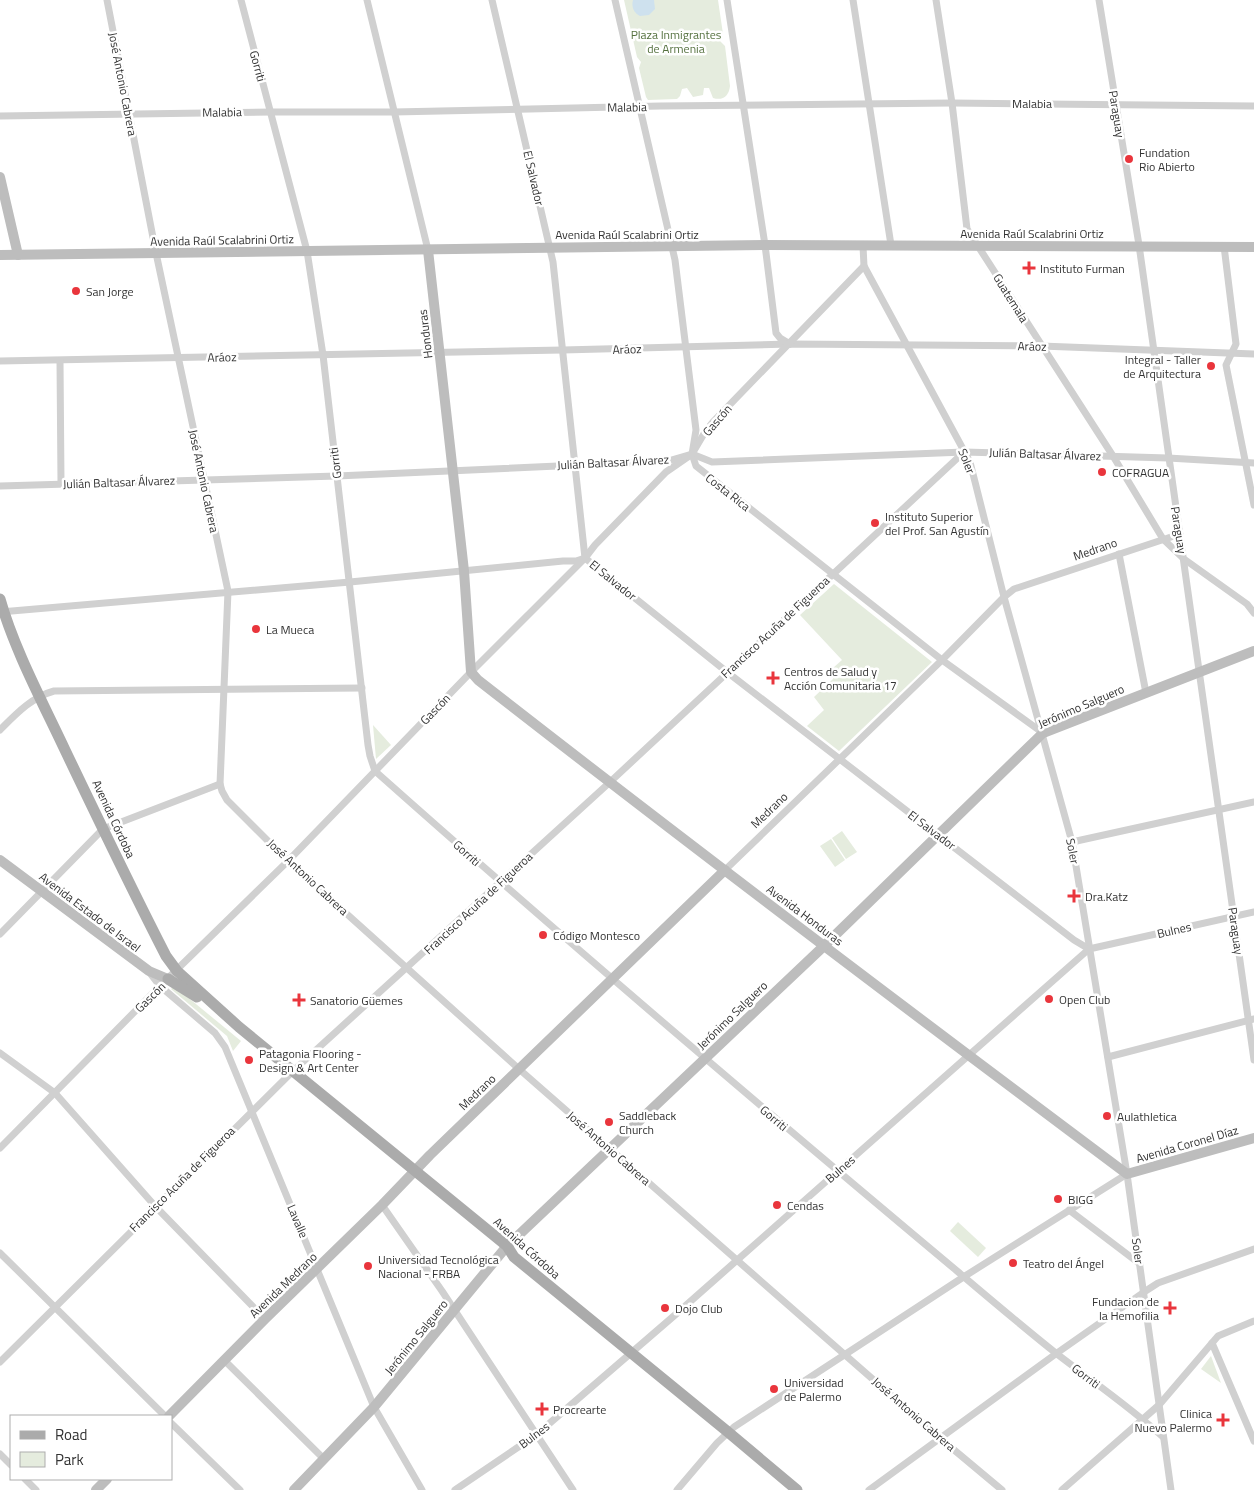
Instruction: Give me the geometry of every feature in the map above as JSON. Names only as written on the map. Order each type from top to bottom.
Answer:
[{"type":"main road","points":[[0,177],[18,255]]},
{"type":"main road","name":"Avenida Raúl Scalabrini Ortiz","points":[[0,255],[765,245],[1254,247]]},
{"type":"main road","name":"Honduras","points":[[428,250],[464,570],[470,672]]},
{"type":"main road","name":"Avenida Córdoba","points":[[0,600],[2,612],[103,829],[166,956],[177,970],[239,1027],[507,1246],[514,1257],[796,1490]]},
{"type":"main road","name":"Jerónimo Salguero","points":[[294,1490],[374,1407],[507,1246],[825,945],[1043,733],[1254,651]]},
{"type":"main road","name":"Avenida Honduras","points":[[470,672],[609,783],[1127,1174]]},
{"type":"main road","name":"Avenida Estado de Israel","points":[[0,860],[164,983]]},
{"type":"main road","name":"Medrano","points":[[415,1172],[430,1155],[725,870]]},
{"type":"main road","name":"Avenida Córdoba","points":[[164,983],[181,986],[239,1027]]},
{"type":"main road","name":"Avenida Coronel Díaz","points":[[1127,1174],[1254,1138]]},
{"type":"main road","name":"Avenida Medrano","points":[[170,1415],[415,1172]]},
{"type":"main road","points":[[96,1490],[106,1480]]},
{"type":"street","name":"José Antonio Cabrera","points":[[107,0],[156,253],[228,591],[220,784],[227,800],[288,861],[519,1069],[941,1439],[1002,1490]]},
{"type":"street","name":"Gorriti","points":[[241,0],[307,251],[323,355],[368,745],[375,771],[705,1059],[964,1277],[1057,1353],[1144,1419],[1163,1437]]},
{"type":"street","name":"Honduras","points":[[367,0],[428,250]]},
{"type":"street","name":"El Salvador","points":[[492,0],[550,247],[585,558],[727,672],[1074,940],[1090,949]]},
{"type":"street","points":[[615,0],[672,247],[696,430],[692,454]]},
{"type":"street","points":[[727,0],[765,245],[776,333],[790,344]]},
{"type":"street","points":[[853,0],[891,245]]},
{"type":"street","name":"Guatemala","points":[[936,0],[952,103],[967,229],[1113,456],[1163,539],[1184,559]]},
{"type":"street","name":"Paraguay","points":[[1098,0],[1138,246],[1184,559],[1218,811],[1251,1019],[1254,1060]]},
{"type":"street","name":"Malabia","points":[[0,116],[952,103],[1254,106]]},
{"type":"street","name":"Soler","points":[[863,246],[864,266],[970,462],[1004,597],[1072,842],[1127,1174],[1171,1490]]},
{"type":"street","points":[[1224,246],[1236,344],[1226,364],[1254,505]]},
{"type":"street","name":"Gascón","points":[[0,1148],[288,861],[470,672],[585,558],[595,545],[666,472],[692,454],[713,422],[864,266]]},
{"type":"street","name":"Aráoz","points":[[0,361],[790,344],[1042,346],[1254,354]]},
{"type":"street","points":[[60,361],[61,483]]},
{"type":"street","name":"Julián Baltasar Álvarez","points":[[0,486],[454,471],[668,461],[692,454],[712,462],[964,452],[1168,458],[1254,463]]},
{"type":"street","name":"Francisco Acuña de Figueroa","points":[[0,1362],[293,1071],[609,783],[964,452]]},
{"type":"street","name":"Costa Rica","points":[[692,454],[699,470],[942,660],[1043,733]]},
{"type":"street","name":"Medrano","points":[[725,870],[1014,589],[1180,534]]},
{"type":"street","points":[[1119,554],[1146,693]]},
{"type":"street","points":[[2,612],[228,591],[350,582],[576,561],[585,558]]},
{"type":"street","points":[[1184,559],[1247,604],[1254,614]]},
{"type":"street","points":[[0,730],[23,708],[40,696],[45,693],[63,690],[362,688]]},
{"type":"street","points":[[0,934],[103,829],[220,784]]},
{"type":"street","points":[[1072,842],[1254,802]]},
{"type":"street","name":"Bulnes","points":[[455,1490],[536,1435],[632,1353],[1090,949],[1254,912]]},
{"type":"street","name":"Lavalle","points":[[164,983],[220,1038],[226,1049],[374,1407],[422,1490]]},
{"type":"street","points":[[1108,1057],[1251,1019]]},
{"type":"street","points":[[0,1053],[55,1093],[155,1206],[265,1319]]},
{"type":"street","points":[[677,1490],[728,1432],[964,1277],[1127,1174]]},
{"type":"street","points":[[382,1205],[455,1310],[574,1490]]},
{"type":"street","points":[[1069,1210],[1140,1264]]},
{"type":"street","points":[[869,1490],[1057,1353],[1158,1283],[1254,1249]]},
{"type":"street","points":[[0,1253],[164,1415]]},
{"type":"street","points":[[1062,1490],[1159,1405],[1218,1336],[1254,1321]]},
{"type":"street","points":[[1212,1343],[1254,1441]]},
{"type":"street","points":[[224,1360],[324,1459]]},
{"type":"street","points":[[172,1424],[240,1490]]},
{"type":"street","points":[[0,1454],[10,1464]]},
{"type":"street","points":[[26,1480],[36,1490]]},
{"type":"green space","name":"Plaza Inmigrantes de Armenia","points":[[624,0],[718,0],[723,34],[718,39],[725,46],[730,86],[727,95],[720,99],[713,98],[709,88],[704,88],[703,95],[693,97],[687,88],[682,89],[677,99],[648,100],[639,68],[641,62],[637,57]]},
{"type":"green space","points":[[834,584],[932,662],[839,751],[807,726],[824,710],[814,697],[833,679],[833,668],[842,660],[800,615]]},
{"type":"green space","points":[[373,725],[391,745],[376,759]]},
{"type":"green space","points":[[842,831],[857,852],[846,859],[832,838]]},
{"type":"green space","points":[[831,839],[845,860],[835,867],[820,846]]},
{"type":"green space","points":[[174,986],[241,1041],[233,1051],[227,1036],[171,989]]},
{"type":"green space","points":[[958,1222],[986,1248],[978,1257],[950,1231]]},
{"type":"green space","points":[[1211,1356],[1221,1383],[1201,1369]]},
{"type":"water","points":[[633,0],[654,0],[655,9],[649,15],[640,16],[634,10]]},
{"type":"place","name":"Fundation Rio Abierto","points":[[1129,159]]},
{"type":"place","name":"Instituto Furman","points":[[1029,268]]},
{"type":"place","name":"San Jorge","points":[[76,291]]},
{"type":"place","name":"Integral - Taller de Arquitectura","points":[[1211,366]]},
{"type":"place","name":"COFRAGUA","points":[[1102,472]]},
{"type":"place","name":"Instituto Superior del Prof. San Agustín","points":[[875,523]]},
{"type":"place","name":"La Mueca","points":[[256,629]]},
{"type":"place","name":"Centros de Salud y Acción Comunitaria 17","points":[[773,678]]},
{"type":"place","name":"Dra.Katz","points":[[1074,896]]},
{"type":"place","name":"Código Montesco","points":[[543,935]]},
{"type":"place","name":"Open Club","points":[[1049,999]]},
{"type":"place","name":"Sanatorio Güemes","points":[[299,1000]]},
{"type":"place","name":"Patagonia Flooring - Design & Art Center","points":[[249,1060]]},
{"type":"place","name":"Aulathletica","points":[[1107,1116]]},
{"type":"place","name":"Saddleback Church","points":[[609,1122]]},
{"type":"place","name":"BIGG","points":[[1058,1199]]},
{"type":"place","name":"Cendas","points":[[777,1205]]},
{"type":"place","name":"Teatro del Ángel","points":[[1013,1263]]},
{"type":"place","name":"Universidad Tecnológica Nacional - FRBA","points":[[368,1266]]},
{"type":"place","name":"Dojo Club","points":[[665,1308]]},
{"type":"place","name":"Fundacion de la Hemofilia","points":[[1170,1308]]},
{"type":"place","name":"Universidad de Palermo","points":[[774,1389]]},
{"type":"place","name":"Procrearte","points":[[542,1409]]},
{"type":"place","name":"Clinica Nuevo Palermo","points":[[1223,1420]]}]
